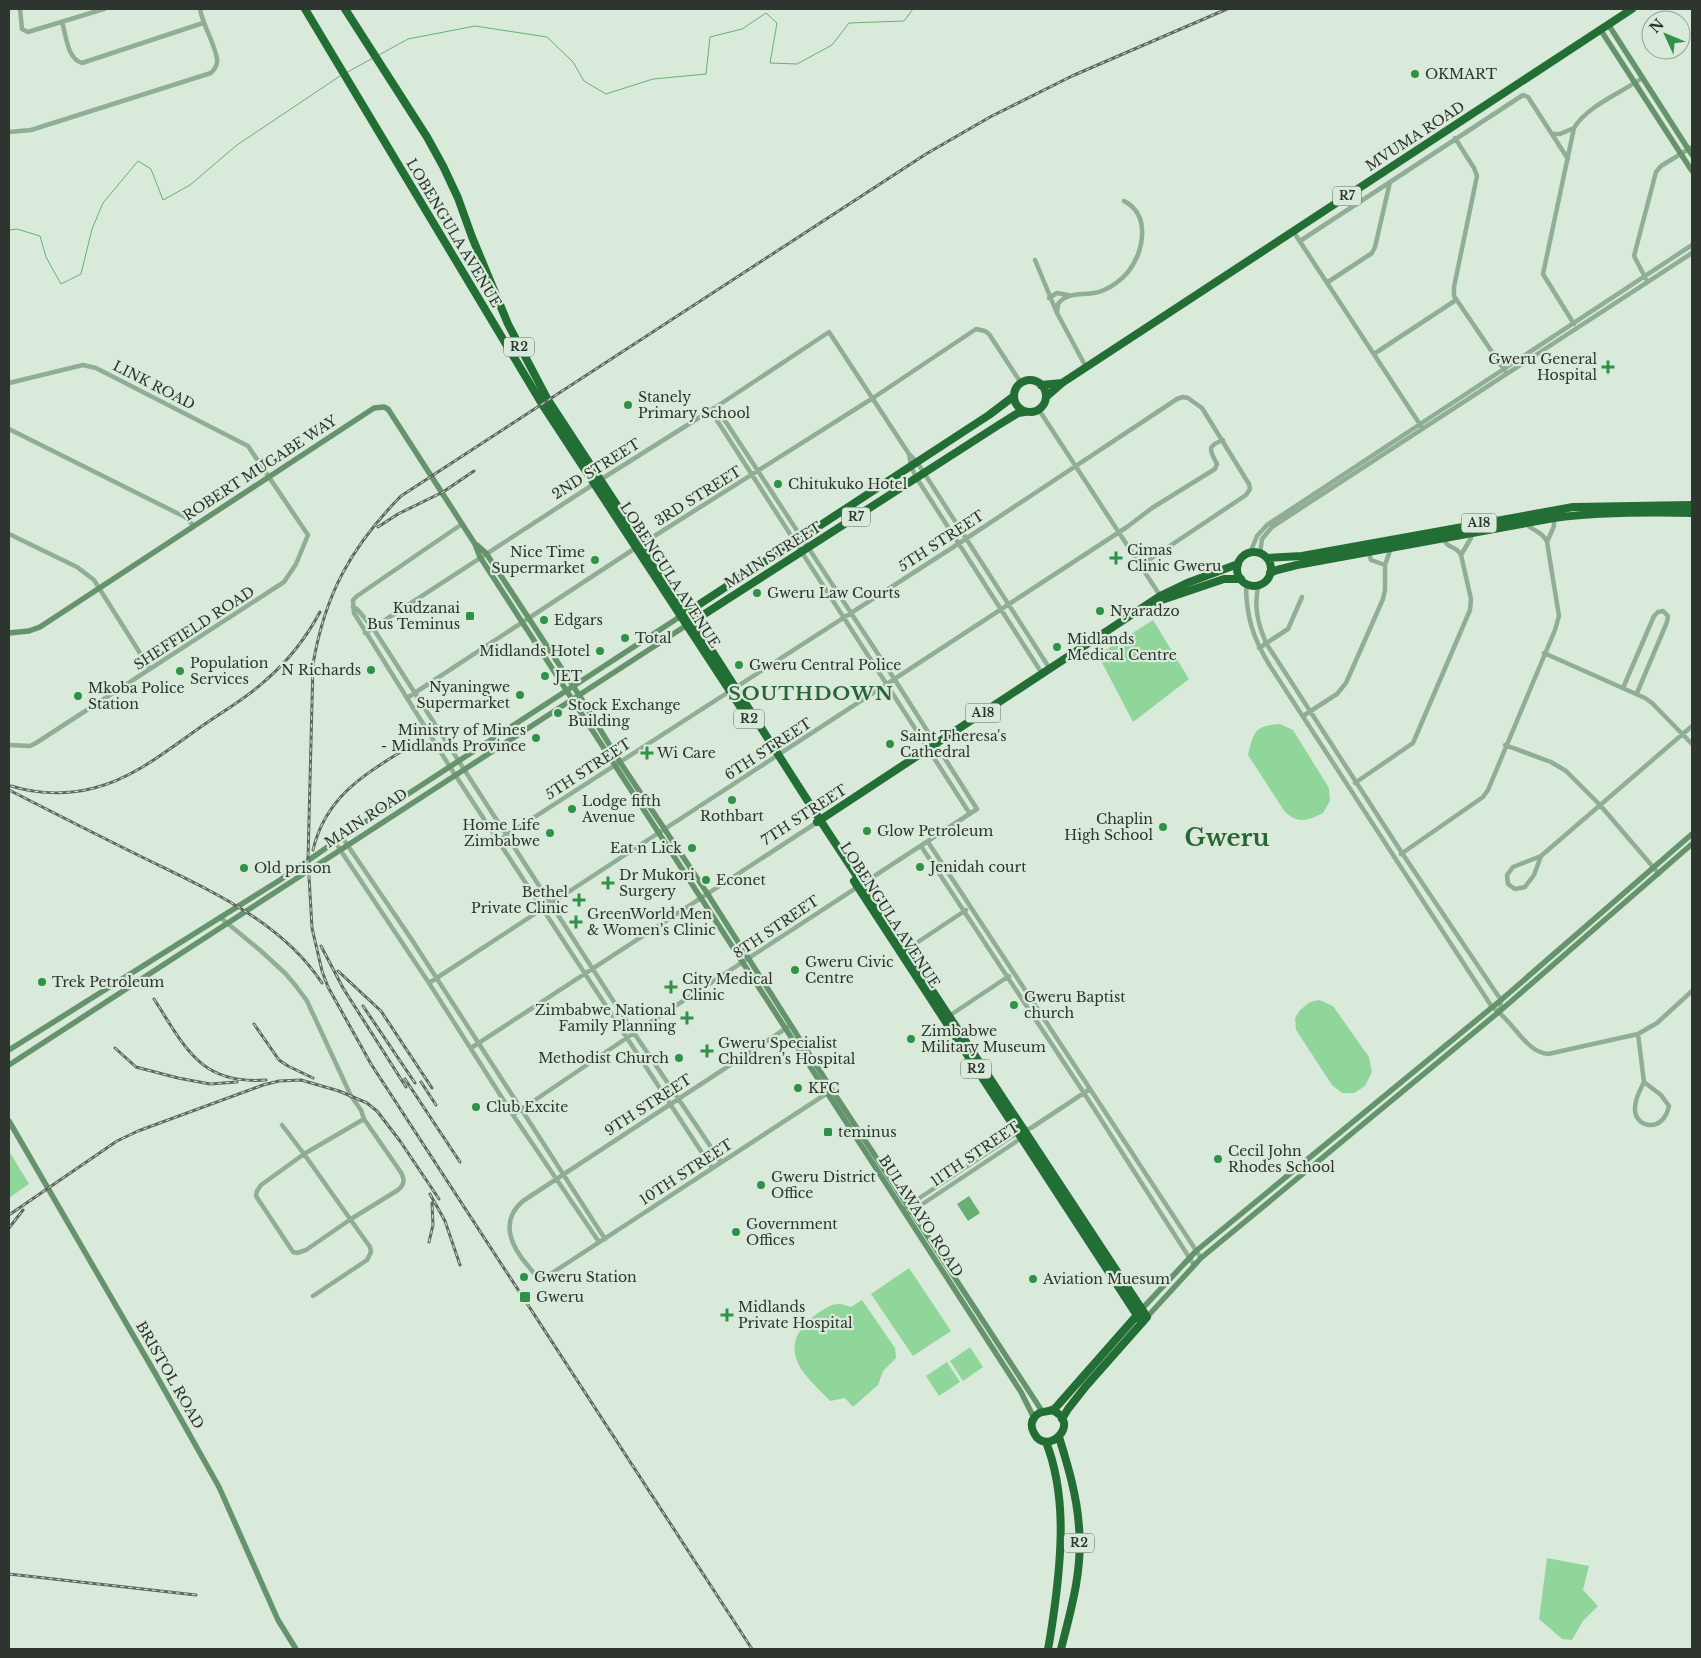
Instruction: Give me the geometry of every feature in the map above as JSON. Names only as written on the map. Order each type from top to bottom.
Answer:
[{"type":"highway","name":"LOBENGULA AVENUE","points":[[305,9],[542,404],[640,545],[818,822],[1024,1133],[1144,1320]]},
{"type":"highway","name":"LOBENGULA AVENUE","points":[[345,9],[383,66],[443,166],[458,198],[490,283],[522,352],[548,400],[597,481]]},
{"type":"highway","name":"MVUMA ROAD","points":[[1046,397],[1062,383],[1086,367],[1632,9]]},
{"type":"highway","name":"R7","points":[[1021,383],[1031,380],[1041,385]]},
{"type":"highway","name":"MAIN STREET","points":[[684,614],[989,415],[1014,396],[1017,386],[1021,383]]},
{"type":"highway","name":"MVUMA ROAD","points":[[1041,385],[1062,383]]},
{"type":"highway","points":[[1041,385],[1046,392],[1046,397]]},
{"type":"highway","points":[[1014,396],[1017,406],[1025,412]]},
{"type":"highway","name":"R7","points":[[1039,410],[1046,397]]},
{"type":"highway","name":"MAIN STREET","points":[[690,623],[996,426],[1018,413],[1039,410]]},
{"type":"highway","points":[[989,415],[996,426]]},
{"type":"highway","points":[[953,438],[960,450]]},
{"type":"highway","points":[[873,490],[880,501]]},
{"type":"highway","name":"A18","points":[[1681,509],[1692,504]]},
{"type":"highway","name":"A18","points":[[1391,544],[1443,530],[1573,507],[1681,509],[1692,513]]},
{"type":"highway","name":"A18","points":[[1267,558],[1302,556],[1443,538],[1554,518],[1631,509]]},
{"type":"highway","points":[[836,514],[842,526]]},
{"type":"highway","name":"A18","points":[[1243,581],[1259,584],[1264,582],[1270,573],[1277,570],[1368,548]]},
{"type":"highway","points":[[1250,552],[1260,553],[1267,558],[1270,573]]},
{"type":"highway","name":"A18","points":[[1238,564],[1240,559],[1250,552]]},
{"type":"highway","points":[[1238,564],[1237,569],[1243,581]]},
{"type":"highway","name":"7TH STREET","points":[[818,822],[931,746],[1152,603],[1195,580],[1238,564]]},
{"type":"highway","points":[[759,565],[765,575]]},
{"type":"highway","name":"7TH STREET","points":[[1162,598],[1224,579],[1243,581]]},
{"type":"highway","points":[[727,586],[734,595]]},
{"type":"highway","points":[[1052,1410],[1139,1313]]},
{"type":"highway","name":"R2","points":[[1061,1649],[1074,1598],[1079,1535],[1074,1488],[1059,1437],[1063,1428],[1062,1419],[1086,1386],[1144,1320]]},
{"type":"highway","points":[[1034,1418],[1042,1411],[1052,1410],[1060,1415],[1062,1419]]},
{"type":"highway","name":"R2","points":[[1034,1418],[1033,1431],[1038,1438],[1046,1442],[1054,1467],[1059,1495],[1061,1546],[1048,1649]]},
{"type":"highway","points":[[1046,1442],[1059,1437]]},
{"type":"main road","points":[[1608,24],[1691,150]]},
{"type":"main road","points":[[1600,29],[1692,171]]},
{"type":"main road","name":"ROBERT MUGABE WAY","points":[[9,633],[29,631],[40,627],[374,408],[384,407],[388,409],[462,524],[476,544],[486,553],[529,619],[570,688],[573,699],[662,831],[707,893],[785,1028]]},
{"type":"main road","name":"ROBERT MUGABE WAY","points":[[476,544],[480,557],[523,623],[570,688],[579,695],[618,764]]},
{"type":"main road","name":"MAIN ROAD","points":[[9,1050],[280,880],[342,837],[684,614]]},
{"type":"main road","name":"MAIN ROAD","points":[[9,1065],[690,623]]},
{"type":"main road","points":[[392,805],[396,814]]},
{"type":"main road","name":"ROBERT MUGABE WAY","points":[[662,831],[701,897],[791,1025]]},
{"type":"main road","points":[[1139,1313],[1196,1251],[1492,1007],[1692,834]]},
{"type":"main road","points":[[1144,1320],[1201,1258],[1500,1011],[1692,844]]},
{"type":"main road","points":[[160,956],[166,964]]},
{"type":"main road","name":"BULAWAYO ROAD","points":[[791,1025],[904,1212],[1021,1392],[1034,1418]]},
{"type":"main road","name":"BULAWAYO ROAD","points":[[785,1028],[911,1208],[1042,1411]]},
{"type":"main road","name":"BRISTOL ROAD","points":[[9,1121],[219,1487],[278,1620],[296,1649]]},
{"type":"main road","points":[[1021,1392],[1027,1387]]},
{"type":"street","points":[[20,9],[21,26],[24,31],[28,32],[104,9]]},
{"type":"street","points":[[9,132],[31,130],[211,73],[215,70],[217,60],[203,23],[200,9]]},
{"type":"street","points":[[62,22],[72,56],[82,63],[203,23]]},
{"type":"street","points":[[1578,329],[1543,274],[1574,128],[1590,111],[1642,78]]},
{"type":"street","points":[[1300,241],[1523,95],[1528,96],[1568,159]]},
{"type":"street","points":[[1552,134],[1560,134],[1574,128]]},
{"type":"street","points":[[1455,138],[1477,176],[1454,292],[1456,300],[1507,374]]},
{"type":"street","points":[[1648,282],[1634,256],[1656,172],[1681,154],[1691,150]]},
{"type":"street","points":[[1328,282],[1372,252],[1375,247],[1390,182]]},
{"type":"street","points":[[1049,298],[1057,293],[1068,295],[1099,292],[1128,273],[1139,253],[1142,230],[1135,208],[1124,201]]},
{"type":"street","points":[[1293,231],[1423,429]]},
{"type":"street","points":[[1304,504],[1420,424],[1692,245]]},
{"type":"street","points":[[1250,552],[1267,525],[1304,504],[1423,429],[1692,253]]},
{"type":"street","points":[[1035,260],[1056,314],[1086,367]]},
{"type":"street","points":[[1056,314],[1058,304],[1068,295]]},
{"type":"street","points":[[1374,354],[1456,300]]},
{"type":"street","name":"3RD STREET","points":[[408,698],[640,545],[873,398],[976,329],[989,334],[1021,383]]},
{"type":"street","name":"2ND STREET","points":[[365,633],[829,332],[873,398]]},
{"type":"street","name":"LINK ROAD","points":[[9,383],[83,366],[96,368],[248,446],[269,477]]},
{"type":"street","name":"5TH STREET","points":[[499,840],[842,617],[958,544],[1177,399],[1183,397],[1202,408],[1223,440],[1249,484],[1250,489],[1249,492],[1140,566]]},
{"type":"street","points":[[873,398],[910,454],[958,544],[1043,675]]},
{"type":"street","points":[[716,407],[759,471],[842,617],[887,685],[931,746]]},
{"type":"street","points":[[711,410],[804,550],[850,612],[894,680],[970,814]]},
{"type":"street","points":[[1039,410],[1162,598]]},
{"type":"street","points":[[9,429],[185,517],[194,526]]},
{"type":"street","name":"6TH STREET","points":[[429,983],[1002,610],[1152,508],[1217,468],[1218,464],[1210,451],[1214,443],[1223,440]]},
{"type":"street","points":[[914,464],[966,538],[1050,669]]},
{"type":"street","name":"SHEFFIELD ROAD","points":[[9,745],[30,746],[36,743],[284,582],[296,564],[308,535],[269,477]]},
{"type":"street","points":[[1548,542],[1554,526],[1551,510]]},
{"type":"street","points":[[1396,857],[1483,797],[1488,790],[1555,630],[1559,616],[1548,542],[1543,534],[1532,529],[1526,523],[1521,515]]},
{"type":"street","points":[[462,524],[357,596],[353,600],[354,613],[450,767],[712,1168]]},
{"type":"street","points":[[1461,555],[1472,533],[1465,526]]},
{"type":"street","points":[[1349,787],[1408,747],[1417,736],[1470,610],[1471,599],[1461,555],[1457,549],[1447,545],[1443,538],[1443,530]]},
{"type":"street","points":[[9,534],[77,567],[94,580],[150,669]]},
{"type":"street","points":[[1259,537],[1260,553]]},
{"type":"street","points":[[1303,716],[1337,694],[1346,683],[1383,598],[1385,590],[1385,565],[1391,544]]},
{"type":"street","points":[[1368,548],[1373,562],[1385,565]]},
{"type":"street","points":[[1243,581],[1248,617],[1259,648],[1492,1007],[1500,1011],[1532,1048],[1539,1053],[1548,1054],[1638,1034],[1656,1023],[1692,990]]},
{"type":"street","points":[[1259,584],[1256,602],[1258,619],[1266,643],[1500,1000],[1500,1011]]},
{"type":"street","points":[[1259,648],[1288,629],[1302,598]]},
{"type":"street","points":[[352,606],[357,609],[373,628],[634,1033],[721,1162]]},
{"type":"street","points":[[1624,688],[1654,616],[1658,612],[1663,611],[1668,616],[1667,622],[1637,693]]},
{"type":"street","points":[[1544,653],[1637,693],[1652,703],[1692,744]]},
{"type":"street","points":[[1541,856],[1534,874],[1525,887],[1515,889],[1508,884],[1507,875],[1514,867],[1541,856],[1692,726]]},
{"type":"street","points":[[1506,745],[1559,766],[1577,780],[1659,874]]},
{"type":"street","name":"8TH STREET","points":[[513,1115],[634,1033],[977,809],[931,746]]},
{"type":"street","name":"7TH STREET","points":[[471,1048],[818,822]]},
{"type":"street","points":[[342,837],[479,1042],[605,1239]]},
{"type":"street","points":[[335,842],[429,983],[513,1115],[599,1242]]},
{"type":"street","points":[[928,842],[1201,1258]]},
{"type":"street","points":[[921,846],[1084,1093],[1194,1265]]},
{"type":"street","points":[[903,952],[971,907]]},
{"type":"street","points":[[384,915],[392,910]]},
{"type":"street","points":[[221,918],[285,973],[307,1001],[351,1096],[361,1110],[364,1119],[402,1175],[403,1184],[398,1190],[306,1250],[297,1253],[291,1250],[256,1196],[257,1191],[261,1185],[304,1154],[364,1119]]},
{"type":"street","points":[[1442,930],[1450,925]]},
{"type":"street","points":[[986,944],[992,940]]},
{"type":"street","points":[[946,1017],[1014,973]]},
{"type":"street","name":"9TH STREET","points":[[552,1273],[544,1277],[535,1274],[513,1245],[510,1231],[512,1214],[518,1205],[556,1178],[791,1025]]},
{"type":"street","points":[[1048,1038],[1054,1034]]},
{"type":"street","points":[[1638,1034],[1644,1082],[1636,1098],[1635,1113],[1641,1122],[1646,1125],[1657,1124],[1662,1122],[1669,1106],[1661,1095],[1644,1082]]},
{"type":"street","name":"11TH STREET","points":[[904,1212],[1090,1088]]},
{"type":"street","name":"10TH STREET","points":[[552,1273],[830,1092]]},
{"type":"street","points":[[282,1125],[370,1247],[370,1255],[367,1260],[313,1296]]},
{"type":"street","points":[[1160,1213],[1168,1208]]},
{"type":"shaded area","points":[[1153,620],[1189,679],[1133,722],[1098,655]]},
{"type":"shaded area","points":[[1280,724],[1293,730],[1329,788],[1330,801],[1323,813],[1308,819],[1295,819],[1285,812],[1248,755],[1256,732],[1265,726]]},
{"type":"shaded area","points":[[1319,1000],[1333,1006],[1369,1057],[1372,1072],[1365,1086],[1354,1093],[1342,1093],[1332,1085],[1296,1030],[1295,1018],[1300,1010],[1310,1002]]},
{"type":"shaded area","points":[[9,1151],[29,1184],[9,1198]]},
{"type":"shaded area","points":[[969,1196],[980,1213],[968,1221],[957,1204]]},
{"type":"shaded area","points":[[909,1268],[951,1331],[913,1356],[871,1294]]},
{"type":"shaded area","points":[[862,1300],[895,1348],[896,1358],[883,1371],[878,1385],[853,1407],[845,1398],[830,1401],[811,1381],[798,1364],[795,1344],[799,1332],[820,1311],[836,1304],[851,1307]]},
{"type":"shaded area","points":[[970,1347],[983,1367],[963,1381],[950,1361]]},
{"type":"shaded area","points":[[947,1362],[960,1382],[939,1396],[926,1376]]},
{"type":"shaded area","points":[[1547,1558],[1589,1566],[1583,1590],[1598,1606],[1583,1621],[1572,1640],[1562,1639],[1539,1619]]},
{"type":"waterway","points":[[379,55],[408,39],[475,26],[547,37],[573,62],[584,81],[606,94],[653,79],[706,74],[710,37],[742,29],[766,13],[777,23],[770,63],[797,64],[832,45],[849,23],[904,21],[913,9]]},
{"type":"waterway","points":[[346,73],[373,58]]},
{"type":"waterway","points":[[9,230],[17,229],[40,236],[46,257],[61,284],[81,274],[92,229],[103,203],[138,161],[151,169],[163,200],[190,185],[237,145],[340,76]]},
{"type":"railway","points":[[752,1649],[371,1064],[328,987],[322,971],[312,928],[308,859],[313,664],[318,639],[333,594],[354,553],[383,515],[401,496],[926,154],[990,117],[1072,76],[1227,9]]},
{"type":"railway","points":[[378,527],[398,514],[443,492],[474,471]]},
{"type":"railway","points":[[11,786],[42,792],[73,792],[109,783],[138,770],[259,686],[296,649],[320,612]]},
{"type":"railway","points":[[313,850],[320,829],[329,812],[341,796],[371,771],[423,738]]},
{"type":"railway","points":[[9,790],[193,882],[242,909],[286,942],[305,961],[322,983]]},
{"type":"railway","points":[[321,946],[343,988],[406,1087]]},
{"type":"railway","points":[[338,971],[381,1011],[432,1088]]},
{"type":"railway","points":[[154,999],[186,1047],[210,1069],[225,1076],[244,1080],[266,1080]]},
{"type":"railway","points":[[363,1006],[415,1083]]},
{"type":"railway","points":[[254,1024],[279,1060],[313,1078]]},
{"type":"railway","points":[[115,1048],[136,1067],[210,1084],[237,1082]]},
{"type":"railway","points":[[405,1079],[460,1162]]},
{"type":"railway","points":[[9,1215],[117,1141],[138,1131],[263,1085],[279,1081],[301,1080],[339,1091],[367,1103],[377,1111],[400,1141],[439,1199]]},
{"type":"railway","points":[[421,1082],[436,1105]]},
{"type":"railway","points":[[430,1194],[445,1221],[460,1265]]},
{"type":"railway","points":[[429,1242],[433,1225],[432,1203]]},
{"type":"railway","points":[[9,1228],[23,1210]]},
{"type":"railway","points":[[9,1574],[196,1595]]},
{"type":"place","name":"OKMART","points":[[1415,74]]},
{"type":"place","name":"Gweru General Hospital","points":[[1608,367]]},
{"type":"place","name":"Stanely Primary School","points":[[628,405]]},
{"type":"place","name":"Chitukuko Hotel","points":[[778,484]]},
{"type":"place","name":"Cimas Clinic Gweru","points":[[1116,558]]},
{"type":"place","name":"Nice Time Supermarket","points":[[595,560]]},
{"type":"place","name":"Gweru Law Courts","points":[[757,593]]},
{"type":"place","name":"Nyaradzo","points":[[1100,611]]},
{"type":"place","name":"Kudzanai Bus Teminus","points":[[470,616]]},
{"type":"place","name":"Edgars","points":[[544,620]]},
{"type":"place","name":"Total","points":[[625,638]]},
{"type":"place","name":"Midlands Medical Centre","points":[[1057,647]]},
{"type":"place","name":"Midlands Hotel","points":[[600,651]]},
{"type":"place","name":"Gweru Central Police","points":[[739,665]]},
{"type":"place","name":"N Richards","points":[[371,670]]},
{"type":"place","name":"Population Services","points":[[180,671]]},
{"type":"place","name":"JET","points":[[545,676]]},
{"type":"place","name":"Nyaningwe Supermarket","points":[[520,695]]},
{"type":"place","name":"Mkoba Police Station","points":[[78,696]]},
{"type":"place","name":"Stock Exchange Building","points":[[558,713]]},
{"type":"place","name":"Ministry of Mines - Midlands Province","points":[[536,738]]},
{"type":"place","name":"Saint Theresa's Cathedral","points":[[890,744]]},
{"type":"place","name":"Wi Care","points":[[647,753]]},
{"type":"place","name":"Rothbart","points":[[732,800]]},
{"type":"place","name":"Lodge fifth Avenue","points":[[572,809]]},
{"type":"place","name":"Chaplin High School","points":[[1163,827]]},
{"type":"place","name":"Glow Petroleum","points":[[867,831]]},
{"type":"place","name":"Home Life Zimbabwe","points":[[550,833]]},
{"type":"place","name":"Eat n Lick","points":[[692,848]]},
{"type":"place","name":"Jenidah court","points":[[920,867]]},
{"type":"place","name":"Old prison","points":[[244,868]]},
{"type":"place","name":"Econet","points":[[706,880]]},
{"type":"place","name":"Dr Mukori Surgery","points":[[608,883]]},
{"type":"place","name":"Bethel Private Clinic","points":[[579,900]]},
{"type":"place","name":"GreenWorld Men & Women’s Clinic","points":[[576,922]]},
{"type":"place","name":"Gweru Civic Centre","points":[[795,970]]},
{"type":"place","name":"Trek Petroleum","points":[[42,982]]},
{"type":"place","name":"City Medical Clinic","points":[[671,987]]},
{"type":"place","name":"Gweru Baptist church","points":[[1014,1005]]},
{"type":"place","name":"Zimbabwe National Family Planning","points":[[687,1018]]},
{"type":"place","name":"Zimbabwe Military Museum","points":[[911,1039]]},
{"type":"place","name":"Gweru Specialist Children’s Hospital","points":[[707,1051]]},
{"type":"place","name":"Methodist Church","points":[[679,1058]]},
{"type":"place","name":"KFC","points":[[798,1088]]},
{"type":"place","name":"Club Excite","points":[[476,1107]]},
{"type":"place","name":"teminus","points":[[828,1132]]},
{"type":"place","name":"Cecil John Rhodes School","points":[[1218,1159]]},
{"type":"place","name":"Gweru District Office","points":[[761,1185]]},
{"type":"place","name":"Government Offices","points":[[736,1232]]},
{"type":"place","name":"Gweru Station","points":[[524,1277]]},
{"type":"place","name":"Aviation Muesum","points":[[1033,1279]]},
{"type":"place","name":"Gweru","points":[[525,1297]]},
{"type":"place","name":"Midlands Private Hospital","points":[[727,1315]]},
{"type":"district","name":"SOUTHDOWN","points":[[811,693]]},
{"type":"district","name":"Gweru","points":[[1227,838]]}]
